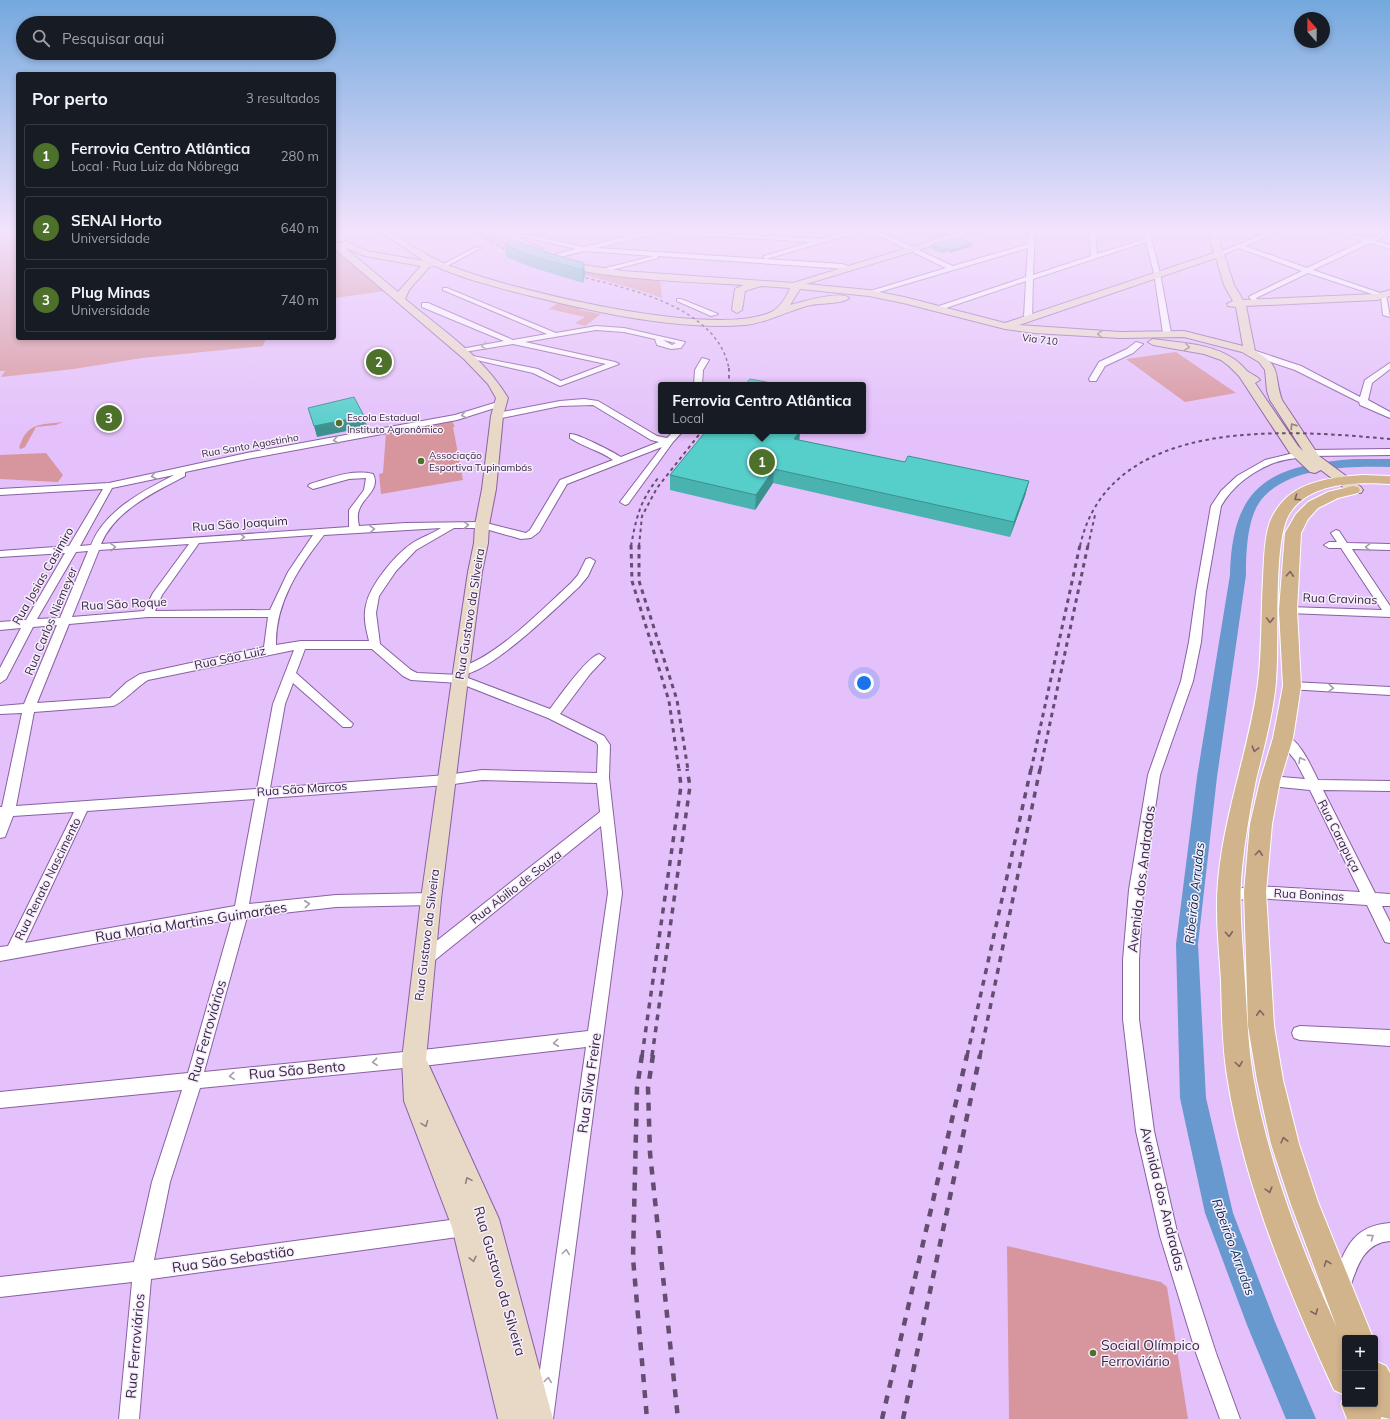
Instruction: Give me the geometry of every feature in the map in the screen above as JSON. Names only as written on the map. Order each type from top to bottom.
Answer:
[{"type":"main road","name":"Rua Gustavo da Silveira","points":[[396,296],[464,354],[480,362],[502,398],[499,410],[489,489],[482,525],[481,543],[475,572],[431,898],[414,1059],[416,1101],[465,1227],[513,1419]]},
{"type":"main road","points":[[398,296],[400,300]]},
{"type":"main road","points":[[545,296],[624,312],[678,319],[735,323],[771,316],[792,296]]},
{"type":"main road","points":[[736,296],[737,310],[744,317],[760,319]]},
{"type":"main road","points":[[884,296],[937,308],[1005,326],[1134,343],[1167,333],[1184,334],[1250,352],[1268,365],[1273,380],[1273,391],[1276,400],[1306,456]]},
{"type":"main road","points":[[1005,326],[1089,296]]},
{"type":"main road","points":[[1233,296],[1250,352]]},
{"type":"main road","points":[[1236,304],[1384,296]]},
{"type":"main road","name":"Via 710","points":[[778,311],[834,298],[858,299],[881,302],[1036,339],[1134,343]]},
{"type":"main road","points":[[1216,343],[1231,344],[1239,341],[1241,337],[1236,304]]},
{"type":"main road","points":[[624,312],[714,314],[737,310]]},
{"type":"main road","points":[[1134,343],[1139,338],[1142,340],[1164,344],[1195,348],[1218,355],[1238,366],[1306,456],[1340,483],[1390,489]]},
{"type":"main road","points":[[1245,376],[1259,381],[1273,380]]},
{"type":"main road","points":[[1356,1335],[1338,1293],[1285,1144],[1270,1080],[1242,894],[1231,866],[1246,783],[1262,721],[1267,679],[1272,553],[1278,520],[1283,510],[1297,497],[1340,483],[1390,480]]},
{"type":"main road","points":[[1340,483],[1327,498],[1313,506],[1301,517],[1293,533],[1291,544],[1288,610],[1292,686],[1283,738],[1270,781],[1261,824],[1242,894],[1229,925],[1238,1063],[1247,1113],[1274,1207],[1324,1335],[1342,1373]]},
{"type":"main road","name":"Rua Gustavo da Silveira","points":[[414,1059],[486,1220],[538,1419]]},
{"type":"main road","points":[[1378,1383],[1390,1405]]},
{"type":"main road","points":[[1359,1407],[1365,1419]]},
{"type":"street","points":[[462,296],[553,334]]},
{"type":"street","points":[[937,308],[975,296]]},
{"type":"street","points":[[1028,317],[1029,296]]},
{"type":"street","points":[[1161,296],[1167,333]]},
{"type":"street","points":[[1254,296],[1252,297],[1257,303]]},
{"type":"street","points":[[1386,315],[1388,296]]},
{"type":"street","points":[[679,300],[714,314]]},
{"type":"street","points":[[425,305],[510,342],[615,364],[564,384],[560,384],[535,371],[480,362]]},
{"type":"street","points":[[464,354],[510,342],[596,328],[624,330],[658,337]]},
{"type":"street","points":[[480,362],[510,342]]},
{"type":"street","points":[[1093,380],[1102,364],[1134,343]]},
{"type":"street","points":[[1250,352],[1287,364],[1311,374],[1363,403],[1390,415]]},
{"type":"street","points":[[698,382],[699,370],[705,360]]},
{"type":"street","points":[[1268,365],[1287,364]]},
{"type":"street","points":[[1363,403],[1368,382],[1390,365]]},
{"type":"street","name":"Rua Santo Agostinho","points":[[0,492],[109,486],[195,467],[457,417],[499,410],[567,403],[595,403],[654,438],[668,441]]},
{"type":"street","points":[[482,525],[521,536],[531,535],[562,483],[621,461],[668,441],[676,434]]},
{"type":"street","points":[[573,436],[580,441],[605,450],[621,461]]},
{"type":"street","points":[[625,502],[666,447],[668,441]]},
{"type":"street","name":"Avenida dos Andradas","points":[[1230,1419],[1206,1353],[1169,1236],[1145,1131],[1131,1019],[1131,960],[1136,890],[1154,775],[1187,681],[1216,506],[1224,493],[1240,478],[1268,462],[1306,456],[1390,452]]},
{"type":"street","name":"Rua Carlos Niemeyer","points":[[0,833],[29,707],[96,548],[100,535],[113,518],[133,502],[195,467]]},
{"type":"street","points":[[313,486],[335,479],[363,475],[370,476],[372,482],[370,488],[355,508],[354,530]]},
{"type":"street","name":"Rua Josias Casimiro","points":[[0,679],[29,624],[74,549],[109,486]]},
{"type":"street","name":"Rua São Joaquim","points":[[0,554],[406,526],[482,525]]},
{"type":"street","points":[[451,526],[442,533],[416,545],[407,552],[379,586],[372,597],[370,628],[375,645],[401,669],[415,677],[461,675],[552,715],[586,671],[599,658]]},
{"type":"street","points":[[270,650],[269,638],[274,613],[304,554],[321,532]]},
{"type":"street","points":[[1336,533],[1390,614]]},
{"type":"street","points":[[148,614],[157,595],[196,541]]},
{"type":"street","points":[[1329,545],[1390,547]]},
{"type":"street","points":[[461,675],[503,649],[575,585],[583,576],[590,561]]},
{"type":"street","name":"Rua Cravinas","points":[[1288,610],[1390,614]]},
{"type":"street","name":"Rua São Roque","points":[[0,626],[148,614],[185,615],[274,613]]},
{"type":"street","name":"Rua São Luiz","points":[[0,710],[113,702],[130,686],[144,677],[270,650],[301,645],[375,645]]},
{"type":"street","name":"Rua Ferroviários","points":[[129,1419],[142,1271],[161,1182],[194,1080],[241,911],[262,792],[280,704],[301,645]]},
{"type":"street","points":[[291,675],[347,724]]},
{"type":"street","points":[[1292,686],[1390,691]]},
{"type":"street","name":"Rua Silva Freire","points":[[543,1419],[615,893],[603,778],[604,746],[594,735],[552,715]]},
{"type":"street","name":"Rua Carapuça","points":[[1283,738],[1300,757],[1390,937]]},
{"type":"street","name":"Rua São Marcos","points":[[4,812],[262,792],[447,780],[482,775],[603,778]]},
{"type":"street","points":[[1270,781],[1390,786]]},
{"type":"street","name":"Rua Renato Nascimento","points":[[6,953],[83,806]]},
{"type":"street","name":"Rua Abilio de Souza","points":[[425,959],[607,814]]},
{"type":"street","name":"Rua Boninas","points":[[1242,894],[1390,900]]},
{"type":"street","name":"Rua Maria Martins Guimarães","points":[[6,953],[241,911],[336,901],[431,898]]},
{"type":"street","points":[[1300,1033],[1390,1038]]},
{"type":"street","name":"Rua São Bento","points":[[0,1100],[414,1059],[595,1038]]},
{"type":"street","name":"Rua São Sebastião","points":[[0,1287],[142,1271],[465,1227]]},
{"type":"street","points":[[1338,1293],[1357,1247],[1377,1233],[1390,1232]]},
{"type":"shaded area","points":[[0,296],[16,296],[16,340],[265,340],[263,346],[142,358],[74,369],[1,377],[5,371],[0,371]]},
{"type":"shaded area","points":[[558,303],[581,308],[580,310],[601,314],[585,326],[575,323],[585,317],[549,309]]},
{"type":"shaded area","points":[[1176,352],[1236,393],[1185,402],[1126,359]]},
{"type":"shaded area","name":"Associação Esportiva Tupinambás","points":[[452,421],[455,427],[453,427],[463,480],[381,494],[379,474],[383,473],[386,433]]},
{"type":"shaded area","points":[[63,422],[56,425],[36,427],[25,447],[21,449],[19,448],[26,433],[35,426]]},
{"type":"shaded area","points":[[46,453],[63,475],[58,482],[0,479],[0,455]]},
{"type":"shaded area","name":"Social Olímpico Ferroviário","points":[[1007,1246],[1161,1282],[1167,1287],[1188,1419],[1009,1419]]},
{"type":"building","points":[[750,379],[766,382],[748,382]]},
{"type":"building","points":[[354,397],[364,416],[314,426],[308,408]]},
{"type":"building","points":[[704,434],[798,434],[794,439],[905,462],[908,456],[1029,481],[1014,522],[774,469],[756,495],[670,475]]},
{"type":"waterway","name":"Ribeirão Arrudas","points":[[1301,1419],[1262,1325],[1219,1213],[1193,1098],[1187,944],[1207,777],[1238,575],[1238,560],[1242,530],[1251,504],[1265,489],[1280,479],[1298,472],[1336,464],[1390,463]]},
{"type":"railway","points":[[649,296],[667,303],[689,315],[707,330],[721,347],[729,369]]},
{"type":"railway","points":[[729,369],[729,382]]},
{"type":"railway","points":[[1080,546],[1098,503],[1126,472],[1164,452],[1208,440],[1255,434],[1303,433],[1390,439]]},
{"type":"railway","points":[[639,546],[642,516],[657,488],[700,434]]},
{"type":"railway","points":[[631,546],[643,502],[658,478]]},
{"type":"railway","points":[[1088,546],[1095,515]]},
{"type":"railway","points":[[1031,770],[1080,545]]},
{"type":"railway","points":[[1040,770],[1088,545]]},
{"type":"railway","points":[[631,546],[632,581],[669,701],[679,770]]},
{"type":"railway","points":[[639,546],[639,581],[677,700],[688,770]]},
{"type":"railway","points":[[642,1056],[681,786],[679,769]]},
{"type":"railway","points":[[652,1056],[690,786],[687,769]]},
{"type":"railway","points":[[967,1056],[1031,769]]},
{"type":"railway","points":[[980,1056],[1040,769]]},
{"type":"railway","points":[[642,1055],[637,1088],[633,1258],[647,1419]]},
{"type":"railway","points":[[653,1055],[648,1088],[650,1153],[678,1419]]},
{"type":"railway","points":[[882,1419],[967,1055]]},
{"type":"railway","points":[[903,1419],[980,1055]]},
{"type":"place","name":"SENAI Horto","points":[[379,362]]},
{"type":"place","name":"Plug Minas","points":[[109,418]]},
{"type":"place","name":"Escola Estadual Instituto Agronômico","points":[[339,423]]},
{"type":"place","name":"Associação Esportiva Tupinambás","points":[[421,461]]},
{"type":"place","name":"Ferrovia Centro Atlântica","points":[[762,462]]},
{"type":"place","name":"Social Olímpico Ferroviário","points":[[1093,1353]]}]
